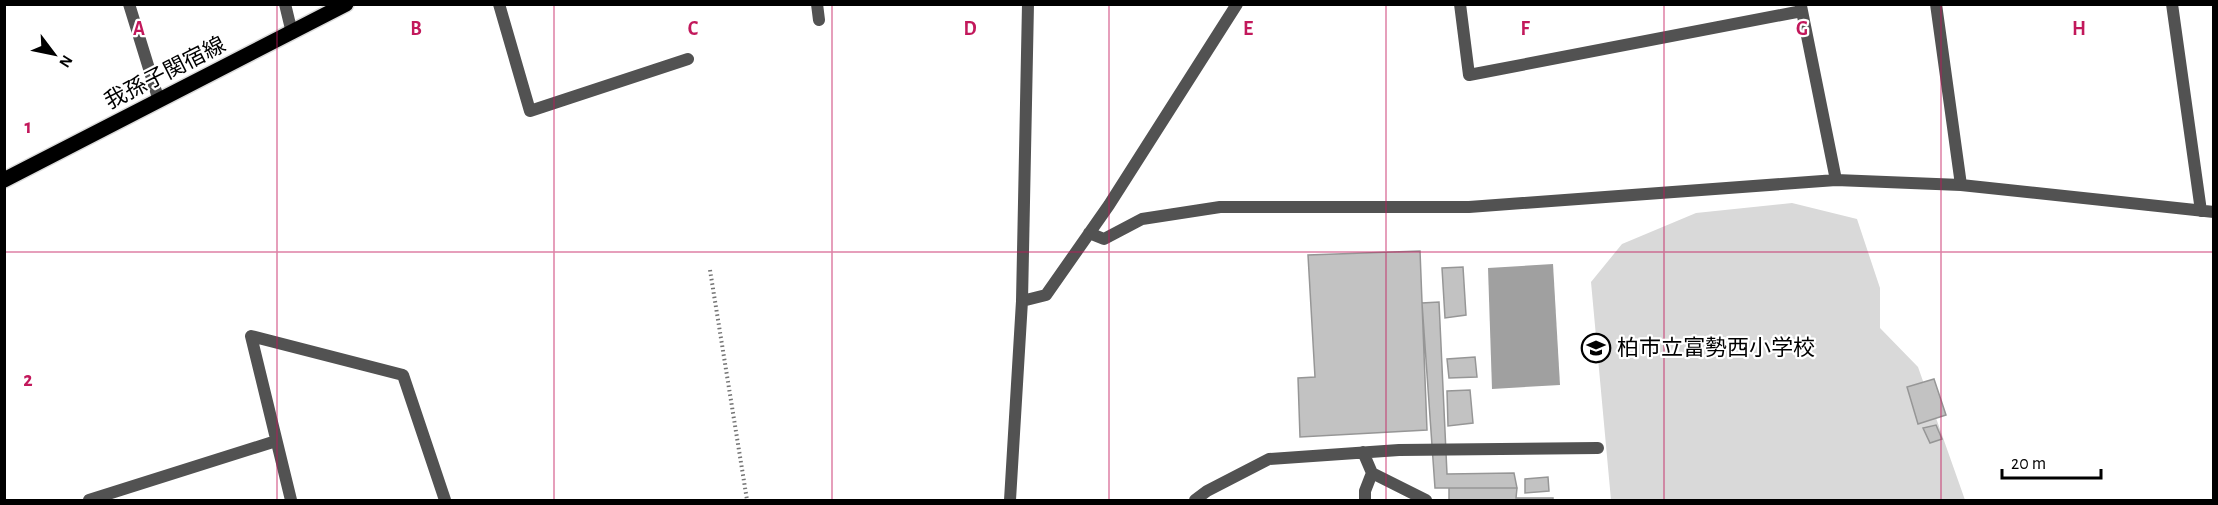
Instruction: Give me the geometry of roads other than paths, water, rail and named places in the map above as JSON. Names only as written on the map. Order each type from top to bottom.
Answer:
[{"type":"main road","name":"我孫子関宿線","points":[[4,180],[346,4]]},
{"type":"street","points":[[129,4],[159,101]]},
{"type":"street","points":[[285,4],[292,33]]},
{"type":"street","points":[[499,4],[530,111],[688,59]]},
{"type":"street","points":[[817,4],[819,20]]},
{"type":"street","points":[[1010,501],[1022,301],[1028,4]]},
{"type":"street","points":[[1022,301],[1046,295],[1089,233],[1237,4]]},
{"type":"street","points":[[1460,4],[1469,75],[1801,8],[1836,180]]},
{"type":"street","points":[[1936,4],[1961,185]]},
{"type":"street","points":[[1089,233],[1104,239],[1142,219],[1220,207],[1469,207],[1836,180],[1961,185],[2207,212],[2172,4]]},
{"type":"street","points":[[291,501],[251,336],[403,375],[445,501]]},
{"type":"street","points":[[89,501],[276,441]]},
{"type":"street","points":[[1195,501],[1269,459],[1363,452],[1598,448]]},
{"type":"street","points":[[1363,452],[1372,473],[1426,501]]},
{"type":"street","points":[[1365,501],[1365,491],[1372,473]]},
{"type":"place","name":"柏市立富勢西小学校","points":[[1596,348]]}]
